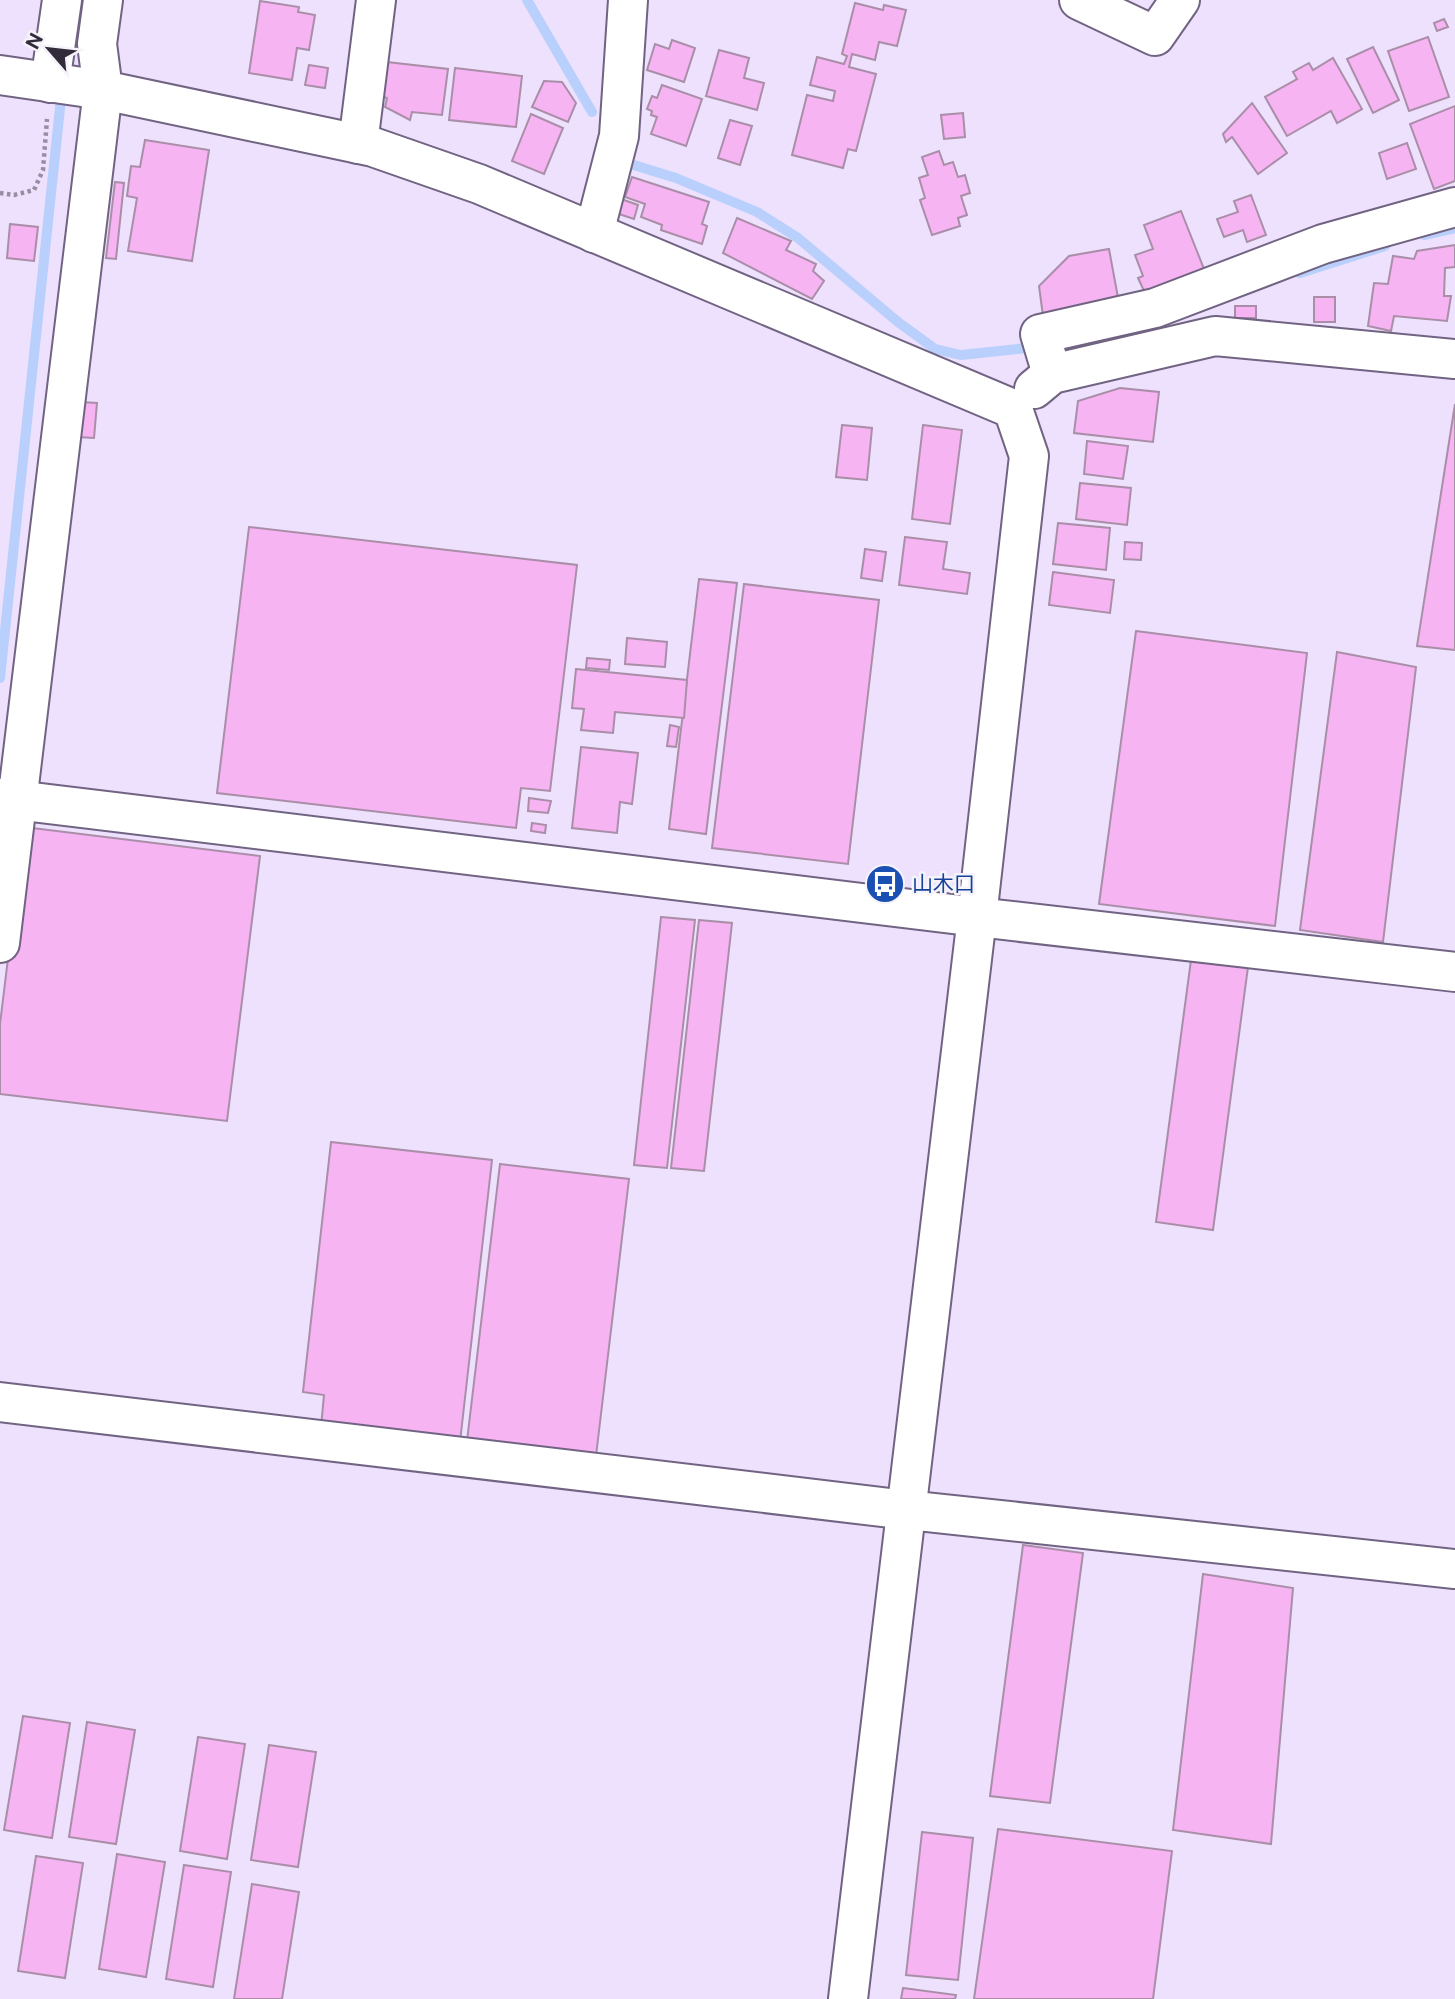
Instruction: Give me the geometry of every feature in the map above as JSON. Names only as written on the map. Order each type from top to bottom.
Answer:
[{"type":"street","points":[[50,83],[62,0]]},
{"type":"street","points":[[0,943],[8,799],[103,90],[97,44],[103,0]]},
{"type":"street","points":[[358,144],[376,0]]},
{"type":"street","points":[[594,233],[619,136],[628,0]]},
{"type":"street","points":[[1079,0],[1155,36],[1180,0]]},
{"type":"street","points":[[0,75],[103,90],[373,147],[479,184],[1013,408],[1029,456],[978,917],[848,1999]]},
{"type":"street","points":[[1052,374],[1040,334],[1154,308],[1323,243],[1455,207]]},
{"type":"street","points":[[1013,408],[1052,374],[1215,336],[1455,359]]},
{"type":"street","points":[[8,799],[1455,972]]},
{"type":"street","points":[[0,1402],[907,1510],[1455,1569]]},
{"type":"path","points":[[0,193],[14,195],[34,190],[43,170],[50,83]]},
{"type":"building","points":[[260,1],[299,7],[298,12],[315,15],[309,50],[297,48],[292,80],[249,73]]},
{"type":"building","points":[[855,3],[883,10],[884,5],[906,10],[897,46],[879,42],[875,60],[852,54],[849,67],[876,74],[856,151],[848,149],[843,168],[792,155],[807,95],[833,101],[835,91],[810,85],[817,57],[844,64],[847,56],[842,54]]},
{"type":"building","points":[[1444,19],[1448,27],[1437,31],[1434,23]]},
{"type":"building","points":[[1428,37],[1449,97],[1409,111],[1388,51]]},
{"type":"building","points":[[672,40],[695,48],[684,82],[647,70],[655,44],[669,49]]},
{"type":"building","points":[[1373,47],[1399,100],[1373,113],[1347,59]]},
{"type":"building","points":[[719,50],[749,58],[744,78],[764,83],[757,110],[706,96]]},
{"type":"building","points":[[1333,58],[1362,109],[1337,123],[1331,111],[1287,136],[1265,97],[1297,79],[1293,72],[1309,63],[1313,70]]},
{"type":"building","points":[[387,62],[448,69],[442,115],[412,112],[410,120],[385,107],[387,98],[382,96]]},
{"type":"building","points":[[309,65],[328,68],[325,88],[305,85]]},
{"type":"building","points":[[455,68],[522,76],[516,127],[449,120]]},
{"type":"building","points":[[544,81],[562,82],[576,103],[568,122],[532,107]]},
{"type":"building","points":[[662,85],[702,99],[686,146],[651,134],[657,117],[651,115],[652,111],[647,109],[652,96],[657,98]]},
{"type":"building","points":[[1252,103],[1287,153],[1258,174],[1232,137],[1226,142],[1223,134]]},
{"type":"building","points":[[1455,106],[1455,181],[1434,189],[1410,124]]},
{"type":"building","points":[[963,113],[965,137],[944,139],[941,115]]},
{"type":"building","points":[[531,114],[563,128],[544,174],[512,161]]},
{"type":"building","points":[[730,120],[752,126],[740,165],[718,158]]},
{"type":"building","points":[[145,140],[209,150],[192,261],[128,251],[137,198],[127,196],[131,166],[140,167]]},
{"type":"building","points":[[1407,143],[1416,169],[1387,179],[1379,153]]},
{"type":"building","points":[[939,151],[944,165],[953,162],[958,177],[965,175],[970,193],[961,196],[967,215],[958,218],[960,226],[932,235],[920,200],[925,198],[919,178],[928,175],[922,157]]},
{"type":"building","points":[[632,177],[709,202],[702,224],[707,226],[702,244],[661,230],[662,225],[641,217],[645,204],[625,197]]},
{"type":"building","points":[[115,182],[124,183],[116,259],[106,258]]},
{"type":"building","points":[[1251,195],[1266,235],[1247,242],[1243,230],[1224,237],[1217,219],[1238,212],[1234,201]]},
{"type":"building","points":[[621,199],[638,205],[634,219],[616,213]]},
{"type":"building","points":[[1181,211],[1204,269],[1145,293],[1138,278],[1143,276],[1135,255],[1153,249],[1144,225]]},
{"type":"building","points":[[737,218],[791,241],[786,250],[816,264],[813,271],[824,281],[812,299],[723,253]]},
{"type":"building","points":[[10,224],[38,227],[34,261],[7,258]]},
{"type":"building","points":[[1455,245],[1455,267],[1445,268],[1444,296],[1451,296],[1447,321],[1394,316],[1391,331],[1368,326],[1374,283],[1388,284],[1393,256],[1414,259],[1417,251]]},
{"type":"building","points":[[1109,249],[1119,303],[1043,316],[1039,286],[1069,256]]},
{"type":"building","points":[[1314,297],[1335,297],[1335,322],[1314,322]]},
{"type":"building","points":[[1235,306],[1256,306],[1256,318],[1235,318]]},
{"type":"building","points":[[1120,388],[1159,392],[1153,442],[1074,433],[1078,401]]},
{"type":"building","points":[[81,402],[97,403],[94,438],[77,437]]},
{"type":"building","points":[[1455,404],[1455,650],[1417,646]]},
{"type":"building","points":[[842,425],[872,428],[867,480],[836,477]]},
{"type":"building","points":[[923,425],[962,430],[950,524],[912,519]]},
{"type":"building","points":[[1087,441],[1128,446],[1123,479],[1084,474]]},
{"type":"building","points":[[1080,483],[1131,488],[1127,525],[1076,519]]},
{"type":"building","points":[[1058,523],[1110,528],[1106,570],[1053,564]]},
{"type":"building","points":[[249,527],[577,565],[550,791],[521,788],[516,828],[217,793]]},
{"type":"building","points":[[905,537],[947,542],[943,569],[970,573],[967,594],[899,585]]},
{"type":"building","points":[[1125,542],[1142,543],[1141,560],[1124,559]]},
{"type":"building","points":[[865,549],[886,552],[882,581],[861,578]]},
{"type":"building","points":[[1053,572],[1114,580],[1110,613],[1049,605]]},
{"type":"building","points":[[699,579],[737,583],[706,834],[669,829]]},
{"type":"building","points":[[744,584],[879,600],[848,864],[712,848]]},
{"type":"building","points":[[1136,631],[1307,653],[1275,926],[1099,904]]},
{"type":"building","points":[[627,638],[667,642],[665,667],[625,664]]},
{"type":"building","points":[[1337,652],[1416,667],[1383,942],[1300,930]]},
{"type":"building","points":[[587,658],[610,660],[609,670],[586,668]]},
{"type":"building","points":[[576,669],[687,680],[684,718],[615,712],[613,733],[581,730],[584,709],[572,708]]},
{"type":"building","points":[[670,725],[679,727],[676,747],[667,746]]},
{"type":"building","points":[[581,747],[638,753],[632,804],[620,802],[617,833],[572,828]]},
{"type":"building","points":[[529,798],[551,801],[548,813],[528,811]]},
{"type":"building","points":[[532,823],[546,825],[545,833],[531,831]]},
{"type":"building","points":[[24,827],[260,856],[227,1121],[0,1094],[0,1024]]},
{"type":"building","points":[[661,917],[695,920],[667,1168],[634,1165]]},
{"type":"building","points":[[699,920],[732,923],[704,1171],[671,1168]]},
{"type":"building","points":[[1191,960],[1248,967],[1213,1230],[1156,1222]]},
{"type":"building","points":[[331,1142],[492,1160],[460,1442],[321,1427],[324,1395],[303,1392]]},
{"type":"building","points":[[500,1164],[629,1179],[596,1456],[467,1441]]},
{"type":"building","points":[[1023,1545],[1083,1553],[1050,1803],[990,1796]]},
{"type":"building","points":[[1203,1574],[1293,1588],[1271,1844],[1173,1830]]},
{"type":"building","points":[[23,1716],[70,1723],[52,1838],[4,1830]]},
{"type":"building","points":[[87,1722],[135,1730],[116,1844],[69,1837]]},
{"type":"building","points":[[198,1737],[245,1744],[227,1859],[180,1851]]},
{"type":"building","points":[[269,1745],[316,1752],[298,1867],[251,1860]]},
{"type":"building","points":[[998,1829],[1172,1851],[1153,1999],[974,1999]]},
{"type":"building","points":[[922,1832],[973,1838],[958,1980],[906,1975]]},
{"type":"building","points":[[117,1854],[165,1862],[146,1977],[99,1969]]},
{"type":"building","points":[[36,1856],[83,1863],[65,1978],[18,1971]]},
{"type":"building","points":[[184,1865],[231,1872],[213,1987],[166,1979]]},
{"type":"building","points":[[252,1884],[299,1892],[282,1999],[234,1999]]},
{"type":"building","points":[[903,1988],[956,1995],[955,1999],[901,1999]]},
{"type":"waterway","points":[[527,0],[592,112]]},
{"type":"waterway","points":[[0,678],[62,89]]},
{"type":"waterway","points":[[627,163],[676,178],[757,212],[798,238],[898,322],[935,349],[961,355],[1036,347]]},
{"type":"waterway","points":[[1424,235],[1455,228]]},
{"type":"waterway","points":[[1300,273],[1385,246]]},
{"type":"place","name":"山木口","points":[[885,884]]}]
